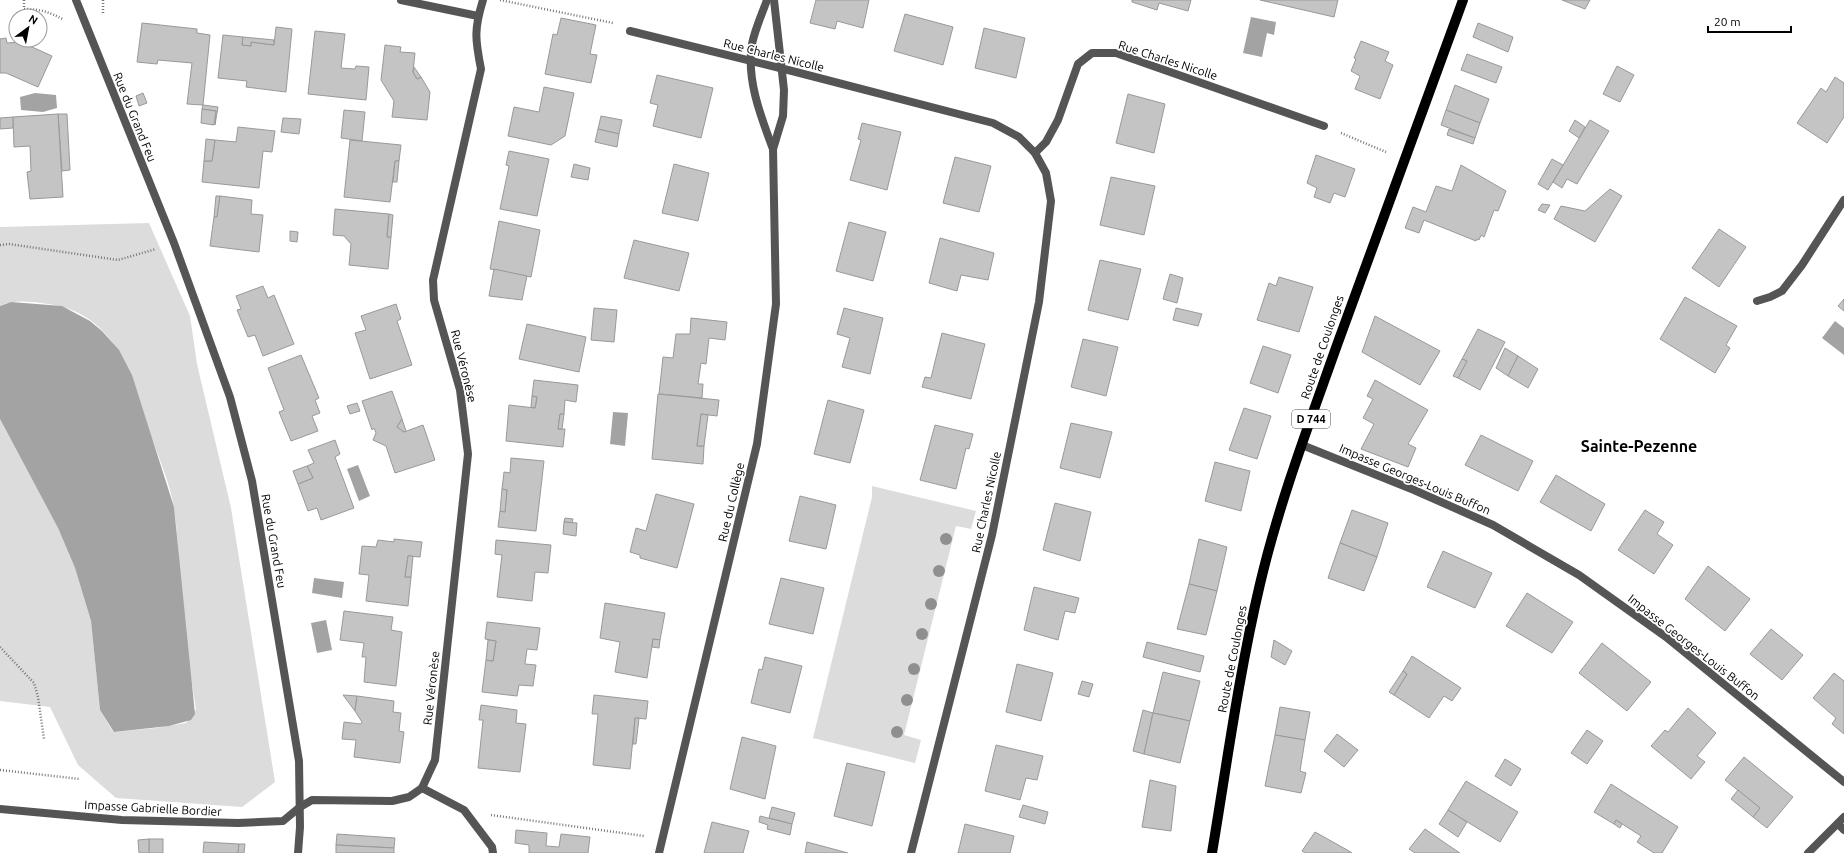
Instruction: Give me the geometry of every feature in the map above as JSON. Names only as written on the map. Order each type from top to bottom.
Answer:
[{"type":"main road","name":"Route de Coulonges","points":[[1212,853],[1243,660],[1259,589],[1302,445],[1403,159],[1463,0]]},
{"type":"street","name":"Rue du Grand Feu","points":[[76,0],[174,243],[230,397],[252,481],[299,761],[300,807],[298,853]]},
{"type":"street","points":[[401,0],[478,16]]},
{"type":"street","name":"Rue Véronèse","points":[[422,788],[435,760],[468,454],[460,390],[434,300],[433,280],[481,68],[475,38],[478,16],[483,0]]},
{"type":"street","name":"Rue du Collège","points":[[768,0],[755,31],[751,62],[760,116],[773,150]]},
{"type":"street","name":"Rue du Collège","points":[[659,853],[757,444],[776,304],[773,150],[783,116],[784,90],[783,69],[774,0]]},
{"type":"street","name":"Rue Charles Nicolle","points":[[630,31],[993,123],[1019,137],[1035,153],[1046,173],[1051,201],[1039,302],[992,535],[911,853]]},
{"type":"street","name":"Rue Charles Nicolle","points":[[1035,153],[1046,142],[1058,120],[1078,64],[1092,52],[1116,53],[1324,126]]},
{"type":"street","points":[[1757,301],[1782,291],[1802,266],[1844,200]]},
{"type":"street","name":"Impasse Georges-Louis Buffon","points":[[1302,445],[1414,490],[1493,525],[1579,575],[1666,637],[1844,782]]},
{"type":"street","points":[[300,807],[312,800],[392,801],[409,797],[422,788],[464,810],[492,847],[493,853]]},
{"type":"street","name":"Impasse Gabrielle Bordier","points":[[0,809],[122,820],[238,824],[282,821],[300,807]]},
{"type":"street","points":[[1808,853],[1841,827],[1844,817]]},
{"type":"path","points":[[500,0],[620,24],[630,31]]},
{"type":"path","points":[[1324,126],[1403,159]]},
{"type":"path","points":[[0,245],[9,244],[118,260],[174,243]]},
{"type":"path","points":[[0,647],[34,682],[38,697],[44,738]]},
{"type":"path","points":[[0,770],[80,779]]},
{"type":"path","points":[[464,810],[663,839]]},
{"type":"shaded area","points":[[1251,17],[1276,22],[1274,35],[1267,33],[1262,57],[1243,53]]},
{"type":"shaded area","points":[[35,93],[56,95],[57,108],[43,112],[21,110],[20,97]]},
{"type":"shaded area","points":[[149,223],[190,316],[197,364],[231,508],[275,782],[242,807],[116,798],[78,765],[50,707],[0,701],[0,419],[58,528],[75,568],[91,621],[100,710],[112,730],[114,732],[156,728],[186,723],[196,709],[186,639],[174,508],[170,490],[130,373],[120,353],[107,336],[91,321],[72,310],[48,304],[29,302],[11,302],[0,306],[0,227]]},
{"type":"shaded area","points":[[11,302],[62,306],[90,321],[102,331],[119,350],[132,375],[174,507],[195,714],[191,720],[169,726],[114,732],[100,710],[91,621],[75,568],[58,528],[0,419],[0,306]]},
{"type":"shaded area","points":[[1835,321],[1844,328],[1844,355],[1822,338]]},
{"type":"shaded area","points":[[613,412],[628,413],[625,446],[610,444]]},
{"type":"shaded area","points":[[358,465],[370,496],[359,501],[347,469]]},
{"type":"shaded area","points":[[872,486],[976,511],[971,529],[956,526],[904,735],[921,740],[915,763],[813,738],[872,497]]},
{"type":"shaded area","points":[[314,578],[344,582],[342,598],[312,593]]},
{"type":"shaded area","points":[[326,620],[332,650],[317,653],[311,623]]},
{"type":"building","points":[[816,0],[869,0],[863,28],[837,21],[835,29],[810,23]]},
{"type":"building","points":[[1132,0],[1191,0],[1188,11],[1159,3],[1157,10],[1132,2]]},
{"type":"building","points":[[1260,0],[1338,0],[1334,17]]},
{"type":"building","points":[[1562,0],[1590,0],[1585,9]]},
{"type":"building","points":[[905,14],[953,27],[943,65],[894,51]]},
{"type":"building","points":[[561,18],[596,25],[590,54],[597,55],[591,83],[545,74],[553,34],[557,35]]},
{"type":"building","points":[[142,23],[197,29],[197,33],[210,35],[203,105],[187,104],[192,63],[158,60],[157,64],[137,62]]},
{"type":"building","points":[[1478,23],[1513,37],[1508,52],[1473,37]]},
{"type":"building","points":[[276,27],[292,29],[286,92],[246,87],[247,81],[218,78],[223,35],[243,37],[242,45],[251,46],[251,42],[274,45]]},
{"type":"building","points":[[984,28],[1025,38],[1016,78],[975,68]]},
{"type":"building","points":[[315,31],[345,34],[341,68],[355,69],[356,66],[369,67],[366,100],[308,94]]},
{"type":"building","points":[[243,37],[274,40],[274,45],[251,42],[251,46],[242,45]]},
{"type":"building","points":[[6,38],[8,48],[34,48],[52,56],[38,87],[6,73],[0,73],[0,39]]},
{"type":"building","points":[[1361,41],[1389,52],[1385,61],[1393,65],[1380,99],[1355,89],[1360,76],[1351,71],[1356,59],[1354,58]]},
{"type":"building","points":[[385,45],[401,47],[400,52],[415,53],[413,72],[417,79],[421,77],[430,92],[427,120],[392,117],[394,101],[381,80]]},
{"type":"building","points":[[1467,54],[1502,67],[1496,83],[1461,70]]},
{"type":"building","points":[[1617,66],[1634,75],[1620,102],[1603,94]]},
{"type":"building","points":[[414,67],[421,77],[417,79],[413,72]]},
{"type":"building","points":[[657,75],[713,88],[701,138],[653,126],[658,105],[650,103]]},
{"type":"building","points":[[1835,77],[1844,83],[1844,117],[1827,143],[1797,123],[1821,88],[1826,92]]},
{"type":"building","points":[[1455,85],[1489,99],[1480,123],[1446,110]]},
{"type":"building","points":[[544,87],[574,93],[565,136],[551,145],[508,136],[514,107],[539,112]]},
{"type":"building","points":[[143,93],[147,103],[139,106],[136,96]]},
{"type":"building","points":[[1128,94],[1165,104],[1154,153],[1116,143]]},
{"type":"building","points":[[203,105],[218,107],[215,125],[216,111],[202,109]]},
{"type":"building","points":[[202,109],[216,111],[214,125],[201,123]]},
{"type":"building","points":[[344,110],[365,112],[362,141],[341,138]]},
{"type":"building","points":[[1446,110],[1480,123],[1475,138],[1441,125]]},
{"type":"building","points":[[58,114],[67,114],[70,170],[62,171]]},
{"type":"building","points":[[58,114],[63,197],[30,199],[27,172],[31,171],[30,146],[14,147],[13,117]]},
{"type":"building","points":[[601,116],[622,120],[619,134],[598,129]]},
{"type":"building","points":[[13,117],[13,128],[0,129],[0,118]]},
{"type":"building","points":[[283,118],[301,119],[299,134],[281,132]]},
{"type":"building","points":[[1575,120],[1585,127],[1579,138],[1569,131]]},
{"type":"building","points":[[1590,120],[1609,131],[1577,184],[1567,179],[1562,188],[1553,182]]},
{"type":"building","points":[[862,123],[901,132],[887,190],[850,180],[861,140],[858,139]]},
{"type":"building","points":[[238,127],[275,131],[272,152],[263,151],[259,188],[202,182],[204,161],[212,161],[215,140],[236,142]]},
{"type":"building","points":[[598,129],[619,134],[617,147],[595,142]]},
{"type":"building","points":[[1449,129],[1475,138],[1473,144],[1447,135]]},
{"type":"building","points":[[206,139],[215,140],[212,161],[204,161]]},
{"type":"building","points":[[350,140],[401,145],[399,161],[395,161],[390,202],[344,197]]},
{"type":"building","points":[[509,151],[549,159],[537,216],[500,209],[509,166],[506,165]]},
{"type":"building","points":[[1316,155],[1355,169],[1345,197],[1334,193],[1330,203],[1314,197],[1317,188],[1307,183]]},
{"type":"building","points":[[955,157],[991,166],[979,212],[943,203]]},
{"type":"building","points":[[1552,159],[1563,165],[1548,190],[1538,184]]},
{"type":"building","points":[[395,161],[399,161],[397,182],[393,182]]},
{"type":"building","points":[[574,164],[590,168],[588,180],[571,177]]},
{"type":"building","points":[[674,164],[709,173],[698,221],[662,213]]},
{"type":"building","points":[[1461,165],[1506,191],[1498,211],[1494,210],[1484,237],[1481,235],[1479,240],[1477,239],[1476,241],[1424,220],[1419,233],[1405,228],[1413,207],[1426,212],[1436,186],[1452,191]]},
{"type":"building","points":[[1111,177],[1155,186],[1144,235],[1100,225]]},
{"type":"building","points":[[1610,189],[1622,196],[1595,242],[1554,219],[1561,206],[1585,211]]},
{"type":"building","points":[[216,196],[220,196],[217,217],[214,217]]},
{"type":"building","points":[[220,196],[252,200],[251,214],[263,215],[259,252],[210,246],[214,217],[217,217]]},
{"type":"building","points":[[1542,204],[1550,205],[1545,213],[1538,210]]},
{"type":"building","points":[[335,209],[389,214],[387,237],[391,237],[388,269],[349,265],[351,244],[344,236],[333,235]]},
{"type":"building","points":[[389,214],[393,215],[391,237],[387,237]]},
{"type":"building","points":[[499,221],[540,230],[531,277],[490,269]]},
{"type":"building","points":[[849,222],[886,232],[873,281],[836,271]]},
{"type":"building","points":[[1719,229],[1746,247],[1719,287],[1692,268]]},
{"type":"building","points":[[290,231],[298,232],[297,242],[290,241]]},
{"type":"building","points":[[940,238],[994,253],[988,280],[961,275],[957,291],[929,283]]},
{"type":"building","points":[[634,240],[689,253],[679,291],[624,278]]},
{"type":"building","points":[[1100,260],[1141,269],[1128,320],[1088,310]]},
{"type":"building","points":[[494,269],[527,276],[522,300],[489,296]]},
{"type":"building","points":[[1170,274],[1183,278],[1177,303],[1163,299]]},
{"type":"building","points":[[1279,277],[1313,287],[1299,332],[1257,320],[1269,283],[1276,286]]},
{"type":"building","points":[[263,286],[268,298],[274,295],[294,344],[263,356],[255,335],[248,337],[237,310],[241,309],[236,296]]},
{"type":"building","points":[[1685,297],[1737,326],[1726,345],[1730,348],[1715,373],[1660,339]]},
{"type":"building","points":[[1844,299],[1844,311],[1838,306]]},
{"type":"building","points":[[396,304],[401,319],[397,321],[412,365],[370,379],[355,333],[366,330],[361,316]]},
{"type":"building","points":[[594,308],[617,310],[614,342],[591,340]]},
{"type":"building","points":[[844,308],[883,318],[870,374],[842,367],[850,338],[837,334]]},
{"type":"building","points":[[1176,308],[1202,314],[1198,326],[1173,320]]},
{"type":"building","points":[[1375,316],[1440,351],[1420,385],[1362,352]]},
{"type":"building","points":[[691,318],[727,322],[725,340],[709,338],[706,364],[701,363],[698,384],[703,384],[702,398],[659,394],[663,357],[673,358],[676,334],[690,334]]},
{"type":"building","points":[[527,324],[586,337],[579,372],[519,359]]},
{"type":"building","points":[[1478,329],[1505,342],[1480,390],[1458,378],[1467,361],[1462,359]]},
{"type":"building","points":[[942,333],[985,344],[971,399],[922,387],[925,377],[931,378]]},
{"type":"building","points":[[1083,339],[1118,347],[1106,396],[1071,387]]},
{"type":"building","points":[[1263,346],[1291,355],[1278,393],[1250,383]]},
{"type":"building","points":[[1505,348],[1518,356],[1508,376],[1496,368]]},
{"type":"building","points":[[301,355],[319,398],[315,400],[320,413],[312,416],[318,431],[291,441],[279,412],[284,410],[268,368]]},
{"type":"building","points":[[1518,356],[1538,369],[1528,388],[1508,376]]},
{"type":"building","points":[[1462,359],[1467,361],[1458,378],[1453,376]]},
{"type":"building","points":[[534,380],[578,385],[576,402],[565,400],[564,414],[560,414],[558,429],[565,429],[563,447],[506,441],[509,405],[535,408],[537,397],[532,396]]},
{"type":"building","points":[[1375,380],[1428,410],[1408,444],[1416,448],[1408,467],[1361,449],[1374,424],[1363,418],[1373,399],[1367,396]]},
{"type":"building","points":[[392,391],[402,419],[397,427],[404,432],[423,425],[435,460],[395,473],[386,446],[373,440],[376,433],[374,428],[372,430],[362,401]]},
{"type":"building","points":[[658,394],[719,400],[717,416],[701,414],[697,446],[704,446],[703,464],[652,459]]},
{"type":"building","points":[[532,396],[537,397],[535,408],[531,407]]},
{"type":"building","points":[[828,400],[864,410],[850,463],[814,454]]},
{"type":"building","points":[[357,403],[360,411],[350,414],[347,406]]},
{"type":"building","points":[[1244,408],[1271,416],[1257,459],[1229,450]]},
{"type":"building","points":[[560,414],[564,414],[562,429],[558,429]]},
{"type":"building","points":[[701,414],[708,415],[704,446],[697,446]]},
{"type":"building","points":[[402,419],[406,431],[404,432],[397,427]]},
{"type":"building","points":[[1071,423],[1112,432],[1100,478],[1060,468]]},
{"type":"building","points":[[935,425],[973,434],[969,449],[966,448],[956,489],[920,480]]},
{"type":"building","points":[[1481,435],[1533,461],[1518,491],[1465,465]]},
{"type":"building","points":[[335,440],[340,454],[335,457],[354,508],[321,520],[317,508],[308,511],[298,484],[313,478],[307,466],[314,463],[308,450]]},
{"type":"building","points":[[511,458],[544,461],[536,531],[498,527],[500,511],[505,512],[507,490],[502,489],[504,472],[510,473]]},
{"type":"building","points":[[1215,462],[1250,471],[1241,511],[1205,501]]},
{"type":"building","points":[[307,466],[313,478],[298,484],[293,471]]},
{"type":"building","points":[[1556,475],[1605,504],[1591,531],[1540,502]]},
{"type":"building","points":[[502,489],[507,490],[505,512],[500,511]]},
{"type":"building","points":[[656,494],[694,504],[677,568],[640,558],[640,555],[630,552],[636,528],[646,531]]},
{"type":"building","points":[[800,496],[836,505],[826,549],[789,541]]},
{"type":"building","points":[[1055,503],[1091,512],[1080,561],[1043,550]]},
{"type":"building","points":[[1352,510],[1388,523],[1377,557],[1340,543]]},
{"type":"building","points":[[1645,510],[1664,522],[1657,534],[1673,545],[1654,574],[1618,550]]},
{"type":"building","points":[[565,518],[573,519],[572,523],[564,522]]},
{"type":"building","points":[[564,522],[577,523],[576,536],[563,534]]},
{"type":"building","points":[[394,539],[422,542],[420,557],[408,556],[405,577],[411,577],[408,606],[366,601],[369,575],[359,574],[362,546],[376,547],[378,540],[394,542]]},
{"type":"building","points":[[1199,539],[1227,547],[1217,591],[1189,584]]},
{"type":"building","points":[[496,540],[551,545],[548,573],[535,572],[532,601],[497,597],[502,555],[495,554]]},
{"type":"building","points":[[1340,543],[1377,557],[1364,591],[1328,578]]},
{"type":"building","points":[[1443,551],[1492,573],[1475,608],[1427,587]]},
{"type":"building","points":[[408,556],[413,556],[411,577],[405,577]]},
{"type":"building","points":[[1708,566],[1750,599],[1725,631],[1685,599]]},
{"type":"building","points":[[781,578],[824,588],[813,634],[769,624]]},
{"type":"building","points":[[1189,584],[1217,591],[1206,635],[1177,629]]},
{"type":"building","points":[[1034,587],[1079,598],[1075,613],[1065,611],[1058,640],[1024,630]]},
{"type":"building","points":[[1527,593],[1573,622],[1552,653],[1506,626]]},
{"type":"building","points":[[605,603],[665,613],[660,640],[653,639],[647,678],[615,672],[620,642],[600,638]]},
{"type":"building","points":[[344,611],[393,617],[391,630],[402,632],[396,686],[364,682],[366,657],[362,657],[364,643],[340,640]]},
{"type":"building","points":[[487,622],[540,628],[537,650],[527,649],[525,664],[536,665],[533,686],[519,685],[517,696],[482,692],[486,660],[493,661],[496,641],[485,639]]},
{"type":"building","points":[[1771,629],[1803,655],[1782,680],[1750,654]]},
{"type":"building","points":[[653,639],[660,640],[659,648],[652,647]]},
{"type":"building","points":[[488,640],[496,641],[493,661],[486,660]]},
{"type":"building","points":[[1274,640],[1292,651],[1285,665],[1271,657]]},
{"type":"building","points":[[1147,642],[1204,656],[1200,672],[1143,657]]},
{"type":"building","points":[[1602,643],[1651,682],[1627,711],[1579,673]]},
{"type":"building","points":[[1412,656],[1461,688],[1452,701],[1444,696],[1429,718],[1394,695],[1407,674],[1403,671]]},
{"type":"building","points":[[765,657],[802,666],[790,713],[751,703],[759,669],[762,670]]},
{"type":"building","points":[[1017,664],[1053,673],[1041,721],[1006,712]]},
{"type":"building","points":[[1403,671],[1407,674],[1394,695],[1389,692]]},
{"type":"building","points":[[1163,672],[1200,681],[1190,721],[1153,713]]},
{"type":"building","points":[[1834,673],[1844,681],[1844,734],[1832,724],[1836,718],[1813,698]]},
{"type":"building","points":[[1082,681],[1093,684],[1089,697],[1078,694]]},
{"type":"building","points":[[343,695],[357,696],[355,711]]},
{"type":"building","points":[[594,695],[648,701],[646,719],[635,718],[630,769],[593,765],[598,714],[592,714]]},
{"type":"building","points":[[357,696],[394,701],[393,712],[401,713],[399,731],[404,732],[400,763],[354,757],[356,740],[342,739],[344,722],[361,724],[362,722],[355,711]]},
{"type":"building","points":[[481,705],[517,710],[516,723],[526,724],[520,772],[478,768],[483,720],[479,720]]},
{"type":"building","points":[[1280,707],[1310,712],[1305,740],[1275,735]]},
{"type":"building","points":[[1688,708],[1716,733],[1697,756],[1705,762],[1691,779],[1651,746],[1665,730],[1668,732]]},
{"type":"building","points":[[1143,710],[1153,713],[1144,754],[1133,751]]},
{"type":"building","points":[[1153,713],[1190,721],[1180,763],[1144,754]]},
{"type":"building","points":[[635,718],[639,718],[636,744],[633,744]]},
{"type":"building","points":[[1587,730],[1603,741],[1587,764],[1571,753]]},
{"type":"building","points":[[1337,734],[1358,750],[1344,767],[1324,751]]},
{"type":"building","points":[[1275,735],[1305,740],[1300,771],[1306,773],[1301,793],[1265,786]]},
{"type":"building","points":[[742,737],[776,746],[765,799],[730,789]]},
{"type":"building","points":[[996,745],[1043,756],[1037,780],[1026,778],[1020,800],[985,791]]},
{"type":"building","points":[[1744,757],[1793,797],[1767,828],[1753,817],[1760,808],[1725,780]]},
{"type":"building","points":[[1505,759],[1521,769],[1511,786],[1495,776]]},
{"type":"building","points":[[847,763],[885,772],[872,826],[834,816]]},
{"type":"building","points":[[1150,780],[1176,786],[1171,831],[1142,827]]},
{"type":"building","points":[[1466,781],[1518,812],[1500,842],[1448,810]]},
{"type":"building","points":[[1611,784],[1678,827],[1662,853],[1654,853],[1637,842],[1641,836],[1616,820],[1614,824],[1594,812]]},
{"type":"building","points":[[1738,790],[1760,808],[1753,817],[1731,799]]},
{"type":"building","points":[[1023,805],[1048,812],[1045,824],[1019,817]]},
{"type":"building","points":[[772,807],[795,813],[792,824],[769,818]]},
{"type":"building","points":[[1448,810],[1467,822],[1458,837],[1439,824]]},
{"type":"building","points":[[760,816],[792,824],[790,835],[767,829],[768,825],[759,822]]},
{"type":"building","points":[[1616,820],[1622,824],[1620,828],[1614,824]]},
{"type":"building","points":[[712,822],[749,831],[743,853],[704,853]]},
{"type":"building","points":[[965,824],[1014,836],[1010,853],[958,853]]},
{"type":"building","points":[[1425,829],[1460,853],[1415,853],[1409,849]]},
{"type":"building","points":[[516,830],[547,833],[546,846],[559,847],[561,834],[590,837],[588,853],[529,853],[529,845],[515,843]]},
{"type":"building","points":[[1315,832],[1352,853],[1305,853],[1302,851]]},
{"type":"building","points":[[337,834],[395,838],[394,848],[336,845]]},
{"type":"building","points":[[149,839],[163,839],[163,853],[149,853]]},
{"type":"building","points":[[149,839],[149,853],[139,853],[138,840]]},
{"type":"building","points":[[204,842],[239,844],[238,853],[203,853]]},
{"type":"building","points":[[807,842],[848,853],[805,853]]},
{"type":"building","points":[[239,844],[245,844],[244,853],[238,853]]},
{"type":"building","points":[[336,845],[394,848],[394,853],[336,853]]},
{"type":"district","name":"Sainte-Pezenne","points":[[1639,446]]}]
